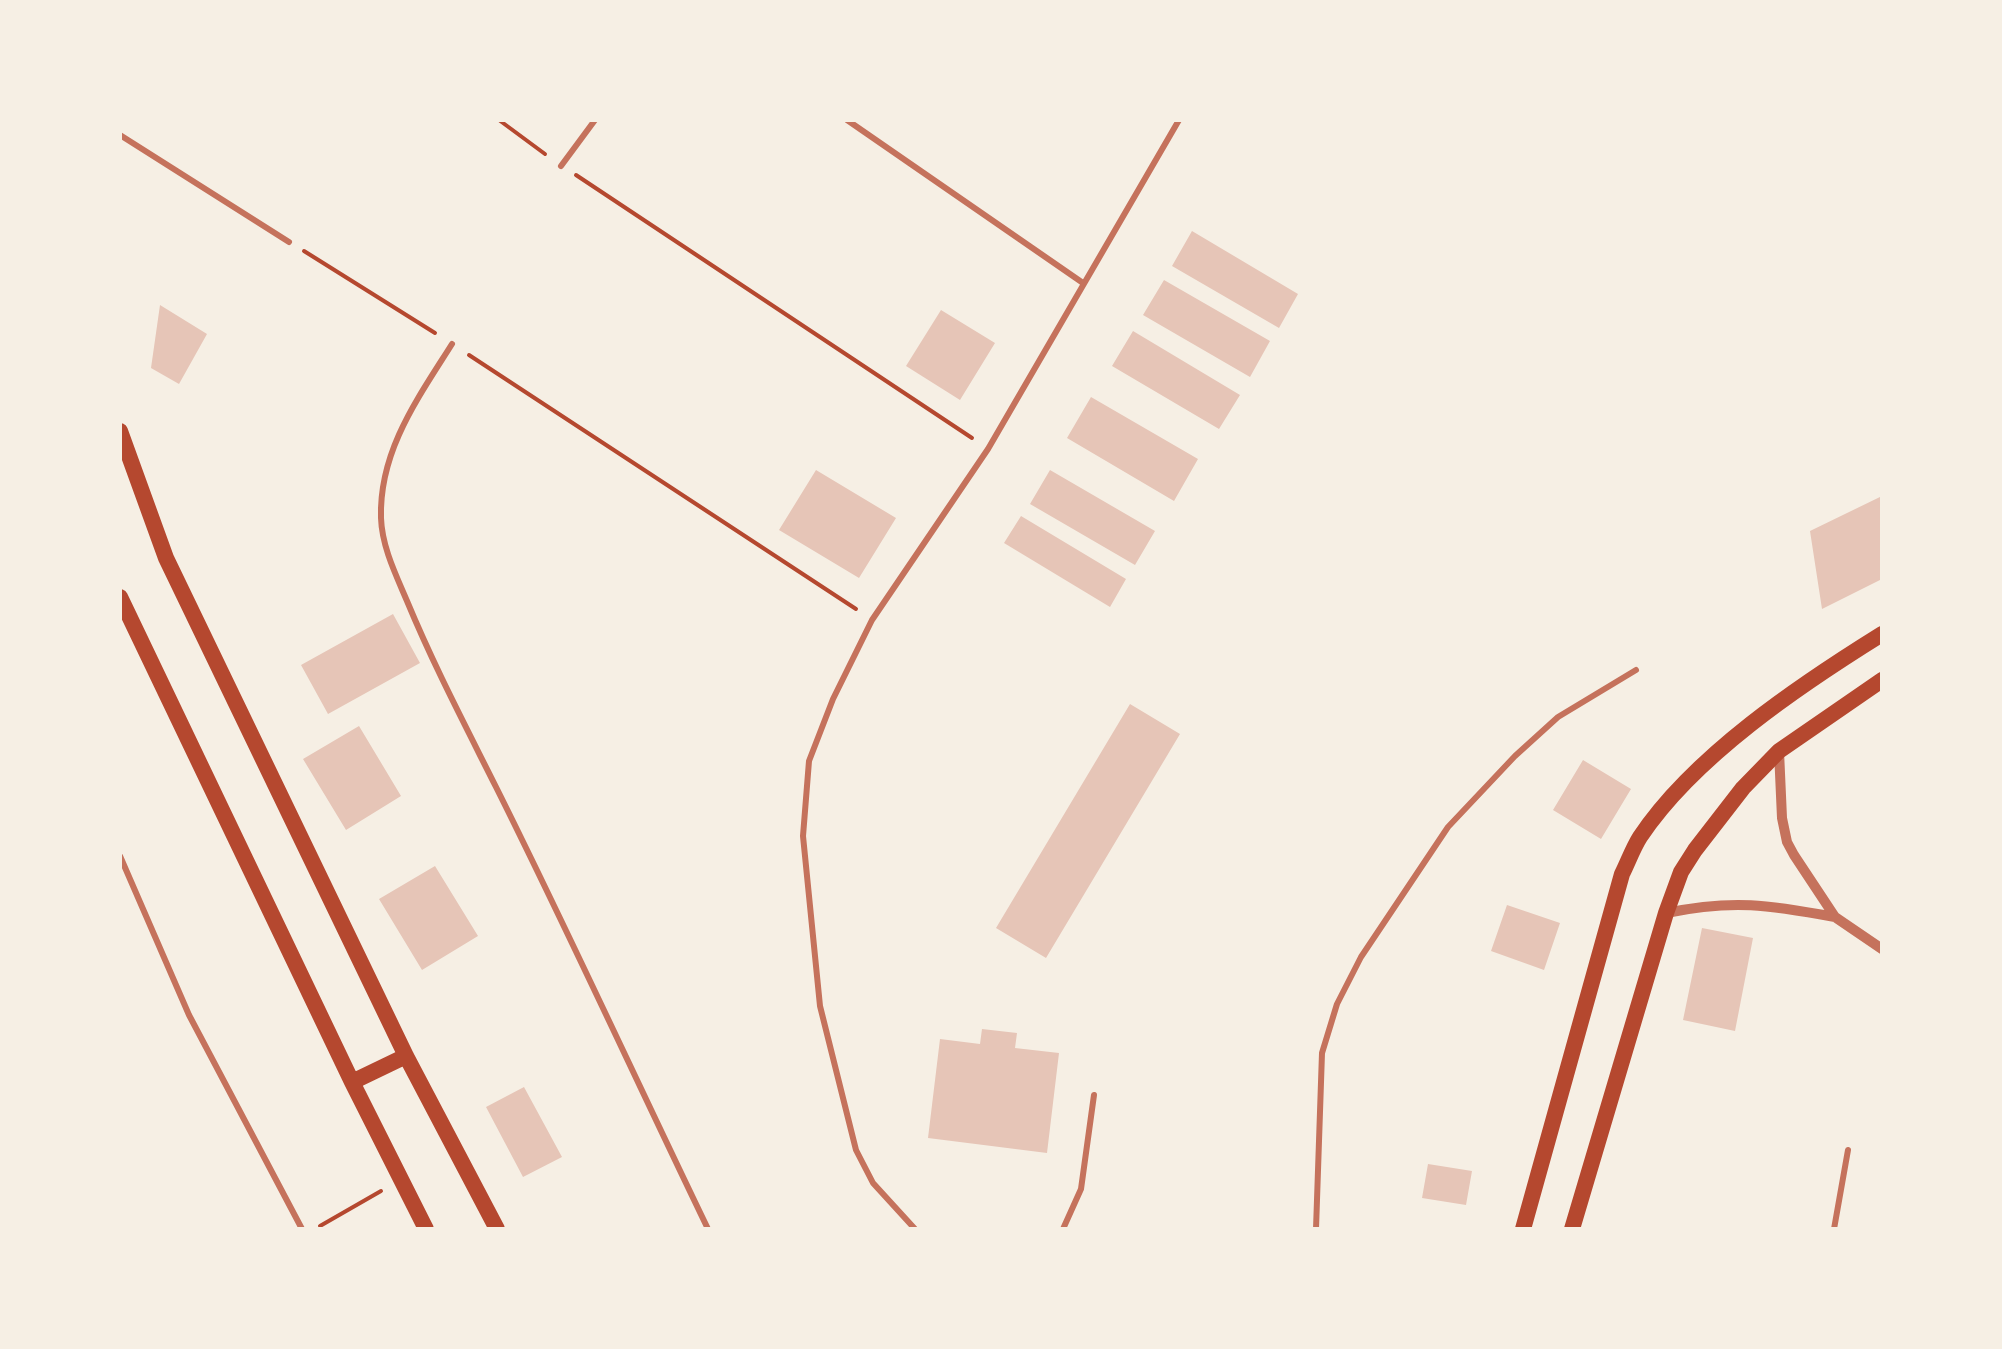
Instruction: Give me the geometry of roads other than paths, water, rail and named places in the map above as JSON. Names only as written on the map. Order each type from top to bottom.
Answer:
[{"type":"highway","points":[[120,431],[166,558],[406,1056],[497,1229]]},
{"type":"highway","points":[[120,597],[352,1082],[426,1229]]},
{"type":"highway","points":[[1523,1229],[1622,874],[1640,838],[1661,810],[1707,762],[1835,663],[1882,634]]},
{"type":"highway","points":[[1572,1229],[1666,912],[1681,872],[1695,850],[1743,788],[1779,752],[1882,680]]},
{"type":"highway","points":[[352,1082],[406,1056]]},
{"type":"street","points":[[561,166],[595,120]]},
{"type":"street","points":[[847,120],[1083,283]]},
{"type":"street","points":[[915,1229],[873,1183],[856,1150],[820,1006],[803,836],[809,760],[833,699],[872,620],[988,448],[1179,120]]},
{"type":"street","points":[[120,135],[290,242]]},
{"type":"street","points":[[452,344],[400,428],[392,449],[381,489],[381,520],[387,553],[436,672],[501,798],[708,1229]]},
{"type":"street","points":[[1316,1229],[1322,1053],[1337,1004],[1361,957],[1448,827],[1515,756],[1558,717],[1636,670]]},
{"type":"street","points":[[1779,752],[1782,818],[1787,842],[1834,917],[1882,949]]},
{"type":"street","points":[[120,856],[189,1015],[302,1229]]},
{"type":"street","points":[[1666,912],[1719,903],[1746,903],[1834,917]]},
{"type":"street","points":[[1063,1229],[1081,1189],[1094,1095]]},
{"type":"street","points":[[1834,1229],[1848,1150]]}]
